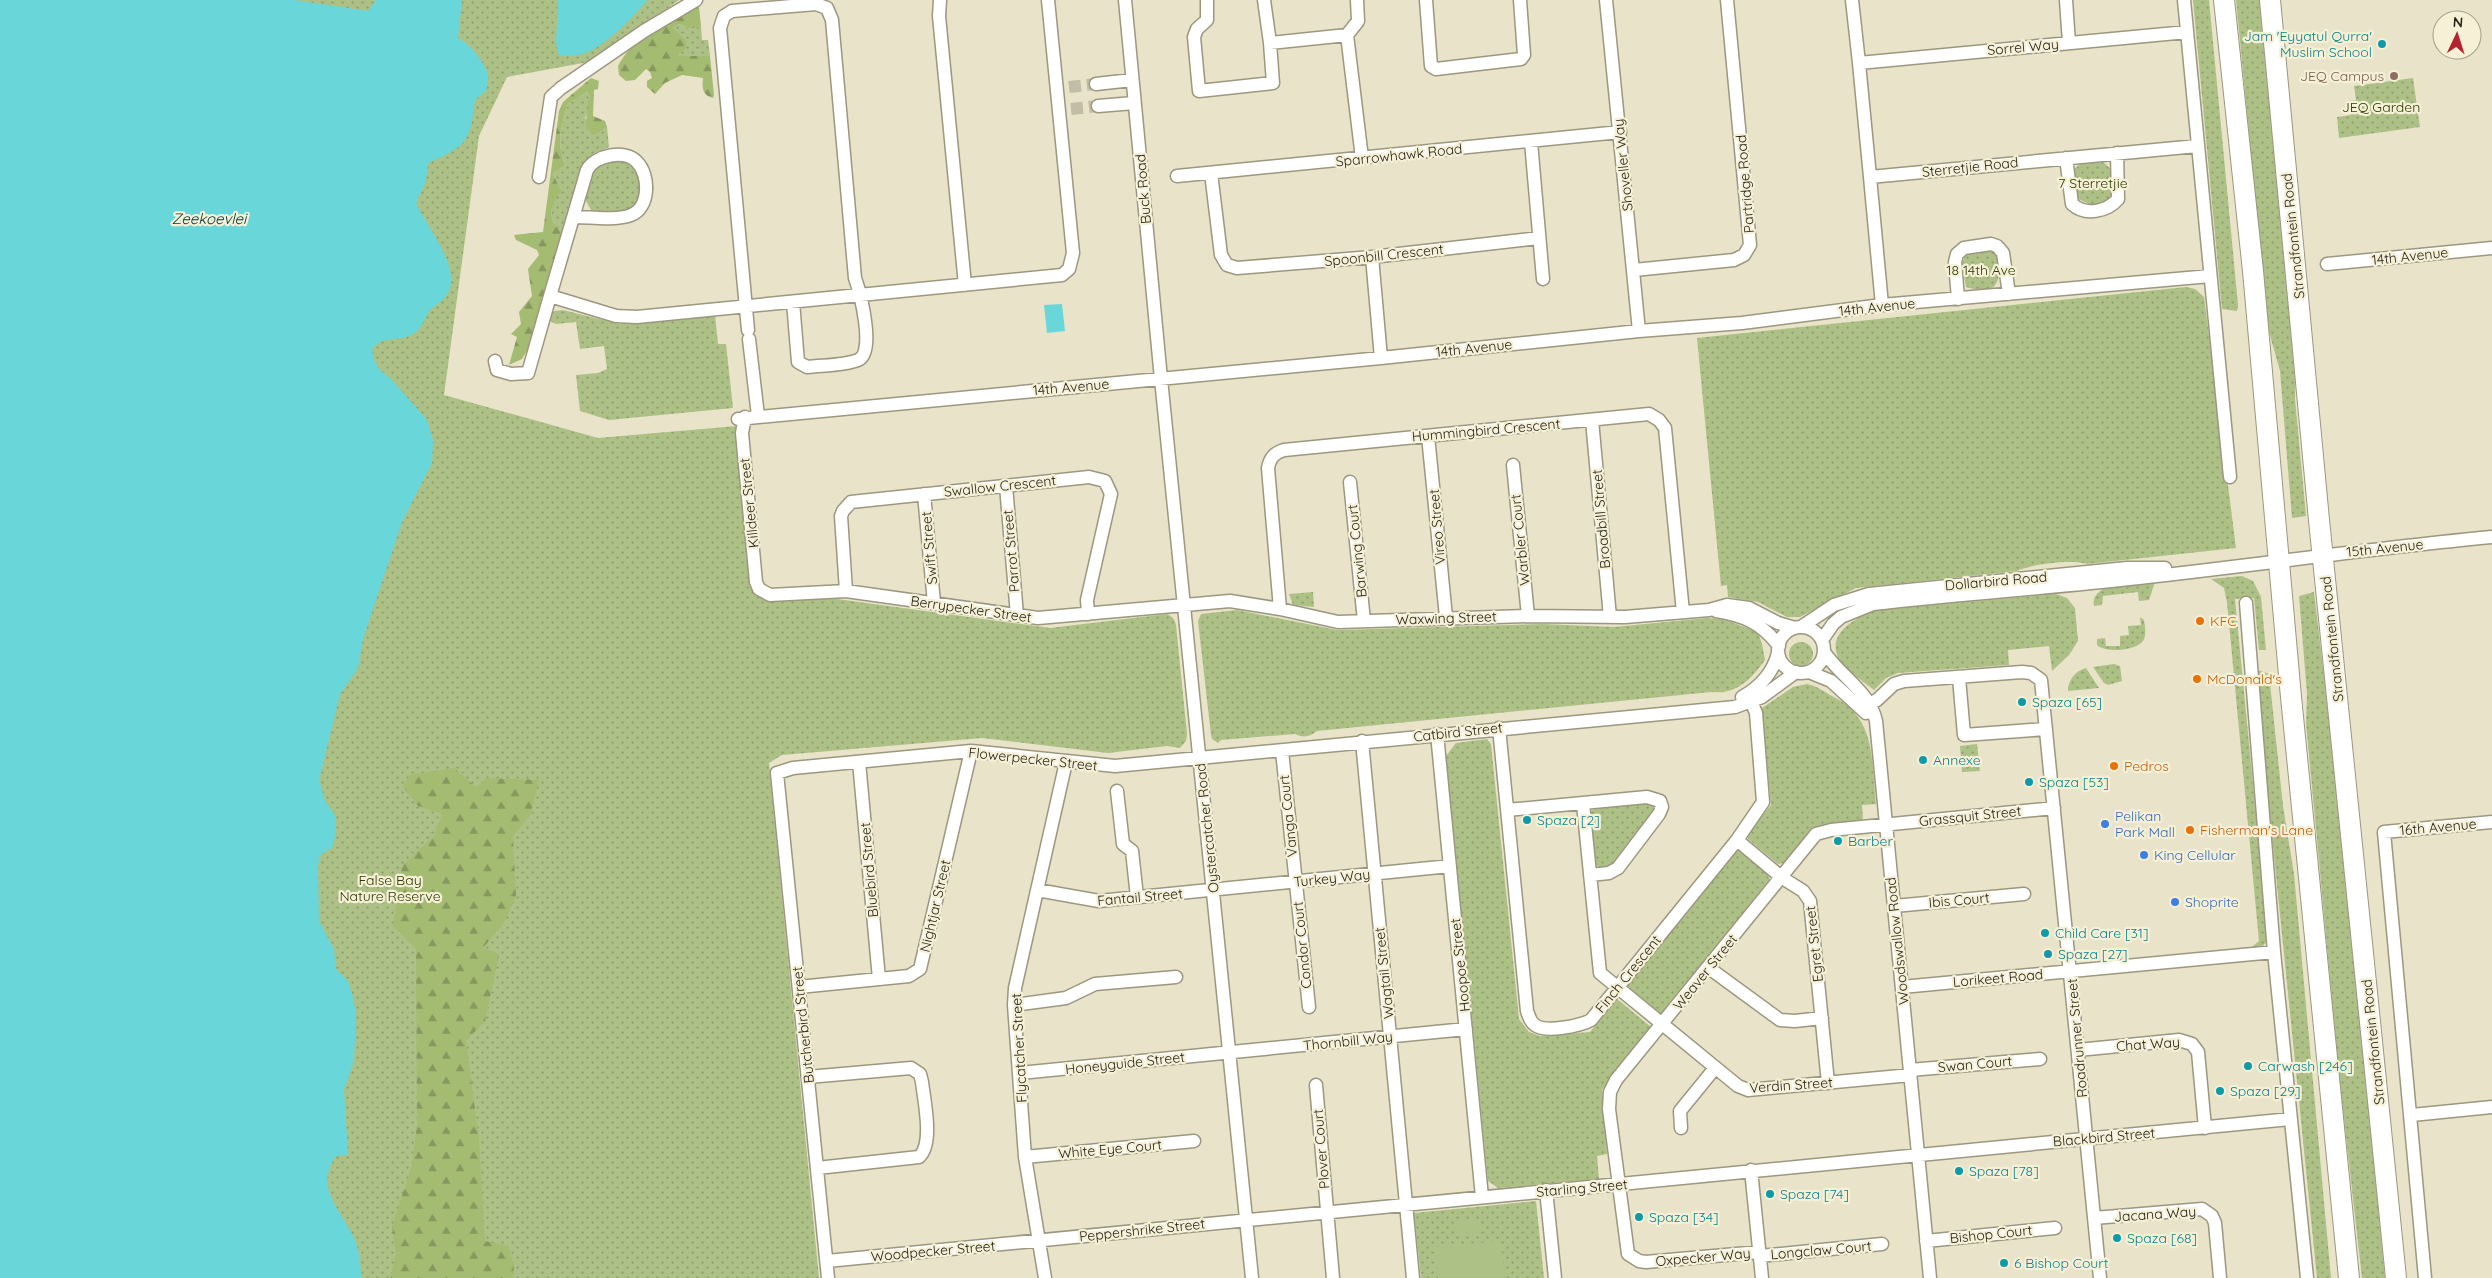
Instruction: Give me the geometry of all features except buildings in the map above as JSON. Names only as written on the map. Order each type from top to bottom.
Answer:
[{"type":"main road","points":[[2224,0],[2253,271],[2279,561],[2349,1278]]},
{"type":"main road","name":"Strandfontein Road","points":[[2270,0],[2323,556],[2396,1278]]},
{"type":"street","points":[[540,177],[551,97],[561,88],[644,31],[696,0]]},
{"type":"street","points":[[940,0],[939,16],[965,285]]},
{"type":"street","points":[[550,296],[616,316],[637,317],[1048,278],[1062,274],[1070,269],[1073,253],[1063,88],[1048,0]]},
{"type":"street","name":"Buck Road","points":[[1125,0],[1161,379]]},
{"type":"street","points":[[1207,0],[1207,20],[1195,34],[1199,91],[1272,83],[1270,43],[1264,0]]},
{"type":"street","points":[[1357,0],[1358,21],[1347,35],[1362,158]]},
{"type":"street","points":[[1426,0],[1431,66],[1434,69],[1522,59],[1524,55],[1520,0]]},
{"type":"street","name":"Shoveller Way","points":[[1606,0],[1639,331]]},
{"type":"street","name":"Partridge Road","points":[[1634,270],[1734,260],[1744,255],[1750,245],[1727,0]]},
{"type":"street","points":[[1852,0],[1882,305]]},
{"type":"street","points":[[2066,0],[2069,43]]},
{"type":"street","points":[[2184,0],[2230,477]]},
{"type":"street","name":"Killdeer Street","points":[[759,589],[742,433],[747,417],[748,335],[720,28],[724,16],[737,10],[816,4],[824,6],[830,13],[855,278],[860,296]]},
{"type":"street","name":"Sorrel Way","points":[[1859,63],[2188,32]]},
{"type":"street","points":[[1270,43],[1347,35]]},
{"type":"street","points":[[1096,84],[1132,80]]},
{"type":"street","points":[[1098,106],[1134,103]]},
{"type":"street","name":"Sparrowhawk Road","points":[[1177,176],[1620,132]]},
{"type":"street","points":[[1531,142],[1543,279]]},
{"type":"street","name":"Sterretjie Road","points":[[1870,177],[2197,146]]},
{"type":"street","points":[[2066,158],[2072,204],[2078,209],[2090,211],[2109,208],[2118,199],[2117,153]]},
{"type":"street","points":[[495,361],[497,370],[511,374],[534,374],[550,296],[588,170],[594,161],[606,156],[625,156],[638,162],[644,173],[646,195],[645,202],[638,212],[624,217],[574,217]]},
{"type":"street","name":"Spoonbill Crescent","points":[[1211,173],[1219,248],[1223,260],[1228,265],[1237,268],[1372,257],[1539,238]]},
{"type":"street","points":[[1958,299],[1955,262],[1957,254],[1964,248],[1991,244],[1997,246],[2003,253],[2008,294]]},
{"type":"street","name":"14th Avenue","points":[[2327,264],[2492,248]]},
{"type":"street","points":[[1372,257],[1381,358]]},
{"type":"street","name":"14th Avenue","points":[[747,417],[1381,358],[1639,331],[1742,323],[1882,305],[2210,276]]},
{"type":"street","points":[[793,302],[798,362],[807,367],[857,360],[864,354],[867,343],[860,296]]},
{"type":"street","name":"Oystercatcher Road","points":[[1161,379],[1252,1278]]},
{"type":"street","name":"Hummingbird Crescent","points":[[1280,609],[1268,468],[1272,457],[1284,450],[1649,414],[1663,423],[1683,612]]},
{"type":"street","name":"Broadbill Street","points":[[1592,420],[1610,617]]},
{"type":"street","name":"Vireo Street","points":[[1428,436],[1446,617]]},
{"type":"street","name":"Warbler Court","points":[[1512,465],[1528,616]]},
{"type":"street","name":"Swallow Crescent","points":[[846,591],[841,516],[846,506],[859,500],[1089,477],[1101,479],[1108,485],[1111,494],[1087,600],[1088,614]]},
{"type":"street","name":"Barwing Court","points":[[1350,482],[1364,621]]},
{"type":"street","name":"Parrot Street","points":[[1006,486],[1017,615]]},
{"type":"street","name":"Swift Street","points":[[924,494],[934,603]]},
{"type":"street","name":"15th Avenue","points":[[2279,561],[2356,550],[2492,537]]},
{"type":"street","name":"Dollarbird Road","points":[[1823,646],[1833,624],[1841,618],[1873,604],[2200,571],[2279,561]]},
{"type":"street","name":"Dollarbird Road","points":[[1798,628],[1834,605],[1869,594],[2127,568],[2200,571]]},
{"type":"street","name":"Berrypecker Street","points":[[759,589],[770,595],[846,591],[1038,618],[1185,605]]},
{"type":"street","name":"Waxwing Street","points":[[1185,605],[1230,601],[1280,609],[1327,621],[1446,617],[1610,617],[1709,610],[1727,605],[1749,608],[1778,623],[1798,628]]},
{"type":"street","points":[[2246,603],[2274,952],[2307,1278]]},
{"type":"street","name":"Waxwing Street","points":[[1709,610],[1738,616],[1756,623],[1765,629],[1779,649]]},
{"type":"street","points":[[1798,628],[1814,630],[1823,646],[1820,664],[1809,672],[1796,672],[1782,663],[1779,649],[1784,635],[1798,628]]},
{"type":"street","name":"Woodswallow Road","points":[[1823,646],[1839,672],[1866,705],[1876,728],[1930,1278]]},
{"type":"street","name":"Catbird Street","points":[[1750,698],[1774,668],[1779,649]]},
{"type":"street","name":"Catbird Street","points":[[1200,758],[1499,728],[1717,709],[1769,693],[1796,672]]},
{"type":"street","name":"Woodswallow Road","points":[[1809,672],[1831,681],[1866,705]]},
{"type":"street","name":"Roadrunner Street","points":[[1866,705],[1899,682],[2022,672],[2036,676],[2041,680],[2100,1278]]},
{"type":"street","points":[[1959,678],[1964,735],[2046,729]]},
{"type":"street","name":"Finch Crescent","points":[[1499,728],[1527,1011],[1530,1020],[1536,1026],[1542,1028],[1583,1024],[1591,1020],[1737,840],[1763,802],[1764,794],[1756,713],[1750,698]]},
{"type":"street","name":"Hoopoe Street","points":[[1437,734],[1482,1197]]},
{"type":"street","name":"Wagtail Street","points":[[1362,741],[1413,1278]]},
{"type":"street","name":"Vanga Court","points":[[1282,750],[1295,882]]},
{"type":"street","name":"Flowerpecker Street","points":[[777,773],[793,768],[971,751],[1114,766],[1200,758]]},
{"type":"street","name":"Nightjar Street","points":[[799,987],[909,976],[920,969],[923,963],[971,751]]},
{"type":"street","name":"Bluebird Street","points":[[859,762],[879,979]]},
{"type":"street","name":"Flycatcher Street","points":[[1045,1278],[1025,1157],[1014,1004],[1015,988],[1066,762]]},
{"type":"street","name":"Butcherbird Street","points":[[777,773],[828,1278]]},
{"type":"street","points":[[1117,791],[1123,844],[1132,851],[1137,897]]},
{"type":"street","points":[[1507,810],[1647,797],[1658,799],[1662,807],[1659,814],[1618,868],[1609,873],[1590,875]]},
{"type":"street","name":"Verdin Street","points":[[1583,804],[1598,968],[1600,973],[1662,1025],[1738,1086],[1748,1090],[1828,1083],[1910,1072]]},
{"type":"street","name":"Grassquit Street","points":[[1885,824],[2054,808]]},
{"type":"street","name":"16th Avenue","points":[[2412,1115],[2384,832],[2492,822]]},
{"type":"street","name":"Weaver Street","points":[[1620,1185],[1611,1132],[1608,1100],[1616,1080],[1709,968],[1816,834],[1831,830],[1885,824]]},
{"type":"street","name":"Egret Street","points":[[1737,840],[1781,877],[1802,891],[1810,901],[1828,1083]]},
{"type":"street","name":"Turkey Way","points":[[1214,890],[1450,866]]},
{"type":"street","name":"Condor Court","points":[[1295,882],[1309,1007]]},
{"type":"street","name":"Fantail Street","points":[[1037,890],[1099,901],[1214,890]]},
{"type":"street","name":"Ibis Court","points":[[1894,906],[2024,894]]},
{"type":"street","name":"Lorikeet Road","points":[[1902,987],[2274,952]]},
{"type":"street","points":[[1709,968],[1780,1020],[1795,1021],[1822,1018]]},
{"type":"street","points":[[1014,1004],[1066,998],[1095,984],[1176,977]]},
{"type":"street","name":"Thornbill Way","points":[[1230,1053],[1466,1029]]},
{"type":"street","name":"Chat Way","points":[[2078,1050],[2179,1040],[2192,1044],[2198,1052],[2206,1128]]},
{"type":"street","name":"Honeyguide Street","points":[[1020,1074],[1230,1053]]},
{"type":"street","name":"Swan Court","points":[[1910,1072],[2040,1058]]},
{"type":"street","points":[[808,1077],[911,1068],[920,1074],[928,1141],[925,1150],[919,1157],[817,1168]]},
{"type":"street","points":[[1681,1128],[1680,1111],[1715,1068]]},
{"type":"street","name":"Plover Court","points":[[1316,1085],[1333,1278]]},
{"type":"street","points":[[2425,1278],[2412,1115],[2492,1107]]},
{"type":"street","name":"Blackbird Street","points":[[1918,1154],[2206,1128],[2290,1118]]},
{"type":"street","name":"White Eye Court","points":[[1025,1157],[1194,1141]]},
{"type":"street","name":"Starling Street","points":[[1246,1219],[1546,1190],[1620,1185],[1918,1154]]},
{"type":"street","points":[[1752,1170],[1762,1278]]},
{"type":"street","name":"Oxpecker Way","points":[[1620,1185],[1626,1244],[1628,1254],[1632,1258],[1646,1262],[1760,1254]]},
{"type":"street","points":[[1546,1190],[1555,1278]]},
{"type":"street","name":"Jacana Way","points":[[2094,1218],[2202,1209],[2212,1216],[2214,1223],[2220,1278]]},
{"type":"street","name":"Peppershrike Street","points":[[1039,1241],[1246,1219]]},
{"type":"street","name":"Bishop Court","points":[[1926,1241],[2055,1228]]},
{"type":"street","name":"Woodpecker Street","points":[[827,1260],[1039,1241]]},
{"type":"street","name":"Longclaw Court","points":[[1760,1254],[1882,1244]]},
{"type":"green space","name":"False Bay Nature Reserve","points":[[0,0],[679,0],[594,61],[507,77],[479,136],[444,395],[598,438],[737,426],[752,589],[759,597],[769,602],[830,598],[1050,628],[1167,614],[1174,620],[1187,734],[1186,741],[1180,748],[1167,746],[1108,753],[982,738],[782,755],[769,763],[819,1278],[0,1278]]},
{"type":"green space","points":[[2193,0],[2209,0],[2238,305],[2237,311],[2222,309]]},
{"type":"green space","points":[[2236,0],[2261,0],[2296,353],[2295,399],[2306,516],[2292,518],[2280,371],[2268,328]]},
{"type":"green space","points":[[699,7],[701,26],[691,29],[679,24],[673,28],[686,41],[686,48],[679,54],[680,56],[710,56],[713,98],[704,91],[703,78],[682,75],[665,83],[655,94],[647,87],[647,81],[652,78],[650,72],[646,69],[635,80],[626,81],[619,75],[618,66],[624,57],[652,28],[676,14]]},
{"type":"green space","points":[[679,24],[691,29],[701,26],[702,40],[708,40],[710,56],[680,57],[673,28]]},
{"type":"green space","points":[[591,78],[599,81],[598,89],[594,90],[593,116],[605,121],[607,127],[596,135],[586,129],[587,101],[590,97],[587,92],[568,104],[560,134],[562,156],[565,165],[553,174],[561,191],[552,207],[552,218],[563,233],[531,344],[522,359],[509,365],[517,337],[511,334],[521,324],[519,312],[532,296],[528,269],[539,255],[537,250],[516,240],[514,235],[543,232],[559,111],[563,102]]},
{"type":"green space","name":"JEQ Garden","points":[[2413,78],[2420,127],[2339,138],[2337,117],[2351,115],[2349,101],[2356,100],[2354,86]]},
{"type":"green space","points":[[587,92],[590,97],[587,101],[589,110],[585,118],[596,135],[607,127],[609,147],[593,154],[583,165],[563,233],[554,223],[551,213],[560,190],[553,174],[565,165],[562,156],[560,134],[568,104]]},
{"type":"green space","points":[[624,161],[634,167],[637,172],[640,184],[639,201],[628,212],[599,212],[591,210],[585,199],[592,175],[600,166],[606,163]]},
{"type":"green space","name":"7 Sterretjie","points":[[2103,162],[2111,169],[2114,194],[2109,201],[2091,205],[2076,198],[2072,171],[2080,164]]},
{"type":"green space","name":"18 14th Ave","points":[[1993,250],[1998,254],[1999,264],[1998,279],[1995,285],[1985,290],[1966,287],[1962,265],[1965,255],[1970,252]]},
{"type":"green space","points":[[2186,287],[2195,289],[2204,297],[2236,548],[2087,564],[2071,562],[2052,563],[2032,566],[2017,571],[1856,588],[1800,617],[1787,617],[1758,602],[1728,597],[1727,585],[1721,586],[1697,338]]},
{"type":"green space","points":[[563,310],[619,324],[715,315],[718,344],[726,344],[733,408],[609,420],[580,411],[576,375],[598,373],[607,369],[604,346],[580,349],[576,322],[556,324],[550,321],[549,315],[554,311]]},
{"type":"green space","points":[[2242,576],[2253,581],[2261,597],[2266,650],[2259,650],[2254,598],[2235,599],[2268,940],[2263,946],[2253,949],[2253,946],[2259,941],[2227,602],[2224,588],[2211,579]]},
{"type":"green space","points":[[2155,582],[2149,600],[2139,601],[2138,592],[2103,596],[2102,605],[2094,606],[2094,599],[2097,594],[2107,587]]},
{"type":"green space","points":[[1313,592],[1314,607],[1293,605],[1289,594]]},
{"type":"green space","points":[[2314,592],[2336,776],[2385,1278],[2362,1278],[2339,1074],[2306,723],[2307,694],[2299,596]]},
{"type":"green space","points":[[2056,594],[2067,598],[2075,608],[2078,641],[2069,655],[2052,671],[2049,646],[2008,650],[2009,665],[1898,673],[1886,678],[1874,690],[1845,667],[1839,659],[1836,650],[1836,641],[1845,627],[1860,617],[1876,610]]},
{"type":"green space","points":[[1237,610],[1337,630],[1542,624],[1614,627],[1707,618],[1723,619],[1758,632],[1765,660],[1749,679],[1728,691],[1317,731],[1312,735],[1306,736],[1295,734],[1221,740],[1218,743],[1212,739],[1211,735],[1198,621],[1201,614]]},
{"type":"green space","points":[[2140,617],[2144,620],[2145,635],[2144,640],[2138,645],[2126,649],[2113,650],[2101,648],[2097,645],[2097,639],[2105,638],[2106,646],[2120,646],[2120,636],[2129,635],[2128,626],[2141,625]]},
{"type":"green space","points":[[1801,642],[1810,645],[1813,654],[1810,663],[1801,666],[1792,663],[1789,654],[1792,645]]},
{"type":"green space","points":[[2114,664],[2120,666],[2122,681],[2108,685],[2104,683],[2093,667]]},
{"type":"green space","points":[[2086,668],[2099,688],[2068,691],[2069,683],[2073,676]]},
{"type":"green space","points":[[2255,669],[2269,674],[2283,806],[2294,874],[2331,1278],[2317,1278]]},
{"type":"green space","points":[[1807,684],[1820,689],[1847,705],[1857,716],[1864,728],[1872,756],[1876,804],[1862,805],[1863,821],[1819,826],[1810,832],[1784,863],[1778,864],[1748,839],[1749,832],[1771,805],[1762,708],[1793,687]]},
{"type":"green space","points":[[1487,739],[1491,744],[1519,1019],[1529,1032],[1540,1036],[1590,1032],[1617,999],[1651,1027],[1602,1090],[1607,1154],[1597,1156],[1599,1179],[1498,1188],[1488,1181],[1446,756],[1456,743]]},
{"type":"green space","points":[[1977,744],[1980,771],[1962,772],[1960,746]]},
{"type":"green space","points":[[454,768],[476,787],[486,778],[539,780],[530,816],[513,836],[516,896],[504,923],[483,948],[499,954],[485,1022],[466,1040],[479,1139],[485,1241],[508,1246],[514,1265],[513,1278],[390,1278],[396,1255],[392,1226],[412,1165],[417,1125],[416,949],[393,926],[402,866],[433,837],[442,814],[418,806],[403,787],[409,775]]},
{"type":"green space","points":[[1652,803],[1656,810],[1611,865],[1603,869],[1594,864],[1589,816],[1591,811],[1597,808]]},
{"type":"green space","points":[[1737,847],[1766,872],[1770,880],[1660,1016],[1627,986]]},
{"type":"green space","points":[[1536,1201],[1544,1278],[1421,1278],[1414,1213]]},
{"type":"green space","points":[[1479,1219],[1480,1233],[1455,1235],[1454,1222]]},
{"type":"green space","points":[[1501,1241],[1505,1278],[1438,1278],[1435,1247]]},
{"type":"water","name":"Zeekoevlei","points":[[0,0],[294,0],[368,11],[376,0],[462,0],[458,38],[476,54],[488,75],[486,91],[475,100],[468,134],[459,147],[428,163],[426,181],[416,203],[446,258],[451,281],[449,291],[430,310],[416,332],[407,337],[385,340],[376,345],[372,350],[374,360],[379,369],[392,380],[427,420],[433,441],[432,463],[402,522],[363,639],[358,668],[340,694],[319,780],[325,801],[335,815],[336,833],[332,848],[321,854],[318,865],[319,921],[334,949],[336,969],[348,981],[356,1015],[354,1061],[344,1090],[348,1155],[336,1156],[327,1179],[332,1199],[355,1240],[360,1259],[361,1278],[0,1278]]},
{"type":"water","points":[[558,0],[647,0],[619,30],[594,49],[580,55],[559,56],[556,43]]},
{"type":"water","points":[[1062,304],[1065,331],[1047,333],[1044,305]]},
{"type":"tunnel","points":[[1069,87],[1096,84]]},
{"type":"tunnel","points":[[1071,109],[1098,106]]},
{"type":"place","name":"Jam 'Eyyatul Qurra' Muslim School","points":[[2382,44]]},
{"type":"place","name":"JEQ Campus","points":[[2394,76]]},
{"type":"place","name":"KFC","points":[[2200,621]]},
{"type":"place","name":"McDonald's","points":[[2197,679]]},
{"type":"place","name":"Spaza [65]","points":[[2022,702]]},
{"type":"place","name":"Annexe","points":[[1923,760]]},
{"type":"place","name":"Pedros","points":[[2114,766]]},
{"type":"place","name":"Spaza [53]","points":[[2029,782]]},
{"type":"place","name":"Spaza [2]","points":[[1527,820]]},
{"type":"place","name":"Pelikan Park Mall","points":[[2105,824]]},
{"type":"place","name":"Fisherman's Lane","points":[[2190,830]]},
{"type":"place","name":"Barber","points":[[1838,841]]},
{"type":"place","name":"King Cellular","points":[[2144,855]]},
{"type":"place","name":"Shoprite","points":[[2175,902]]},
{"type":"place","name":"Child Care [31]","points":[[2045,933]]},
{"type":"place","name":"Spaza [27]","points":[[2048,954]]},
{"type":"place","name":"Carwash [246]","points":[[2248,1066]]},
{"type":"place","name":"Spaza [29]","points":[[2220,1091]]},
{"type":"place","name":"Spaza [78]","points":[[1959,1171]]},
{"type":"place","name":"Spaza [74]","points":[[1770,1194]]},
{"type":"place","name":"Spaza [34]","points":[[1639,1217]]},
{"type":"place","name":"Spaza [68]","points":[[2117,1238]]},
{"type":"place","name":"6 Bishop Court","points":[[2004,1263]]}]
